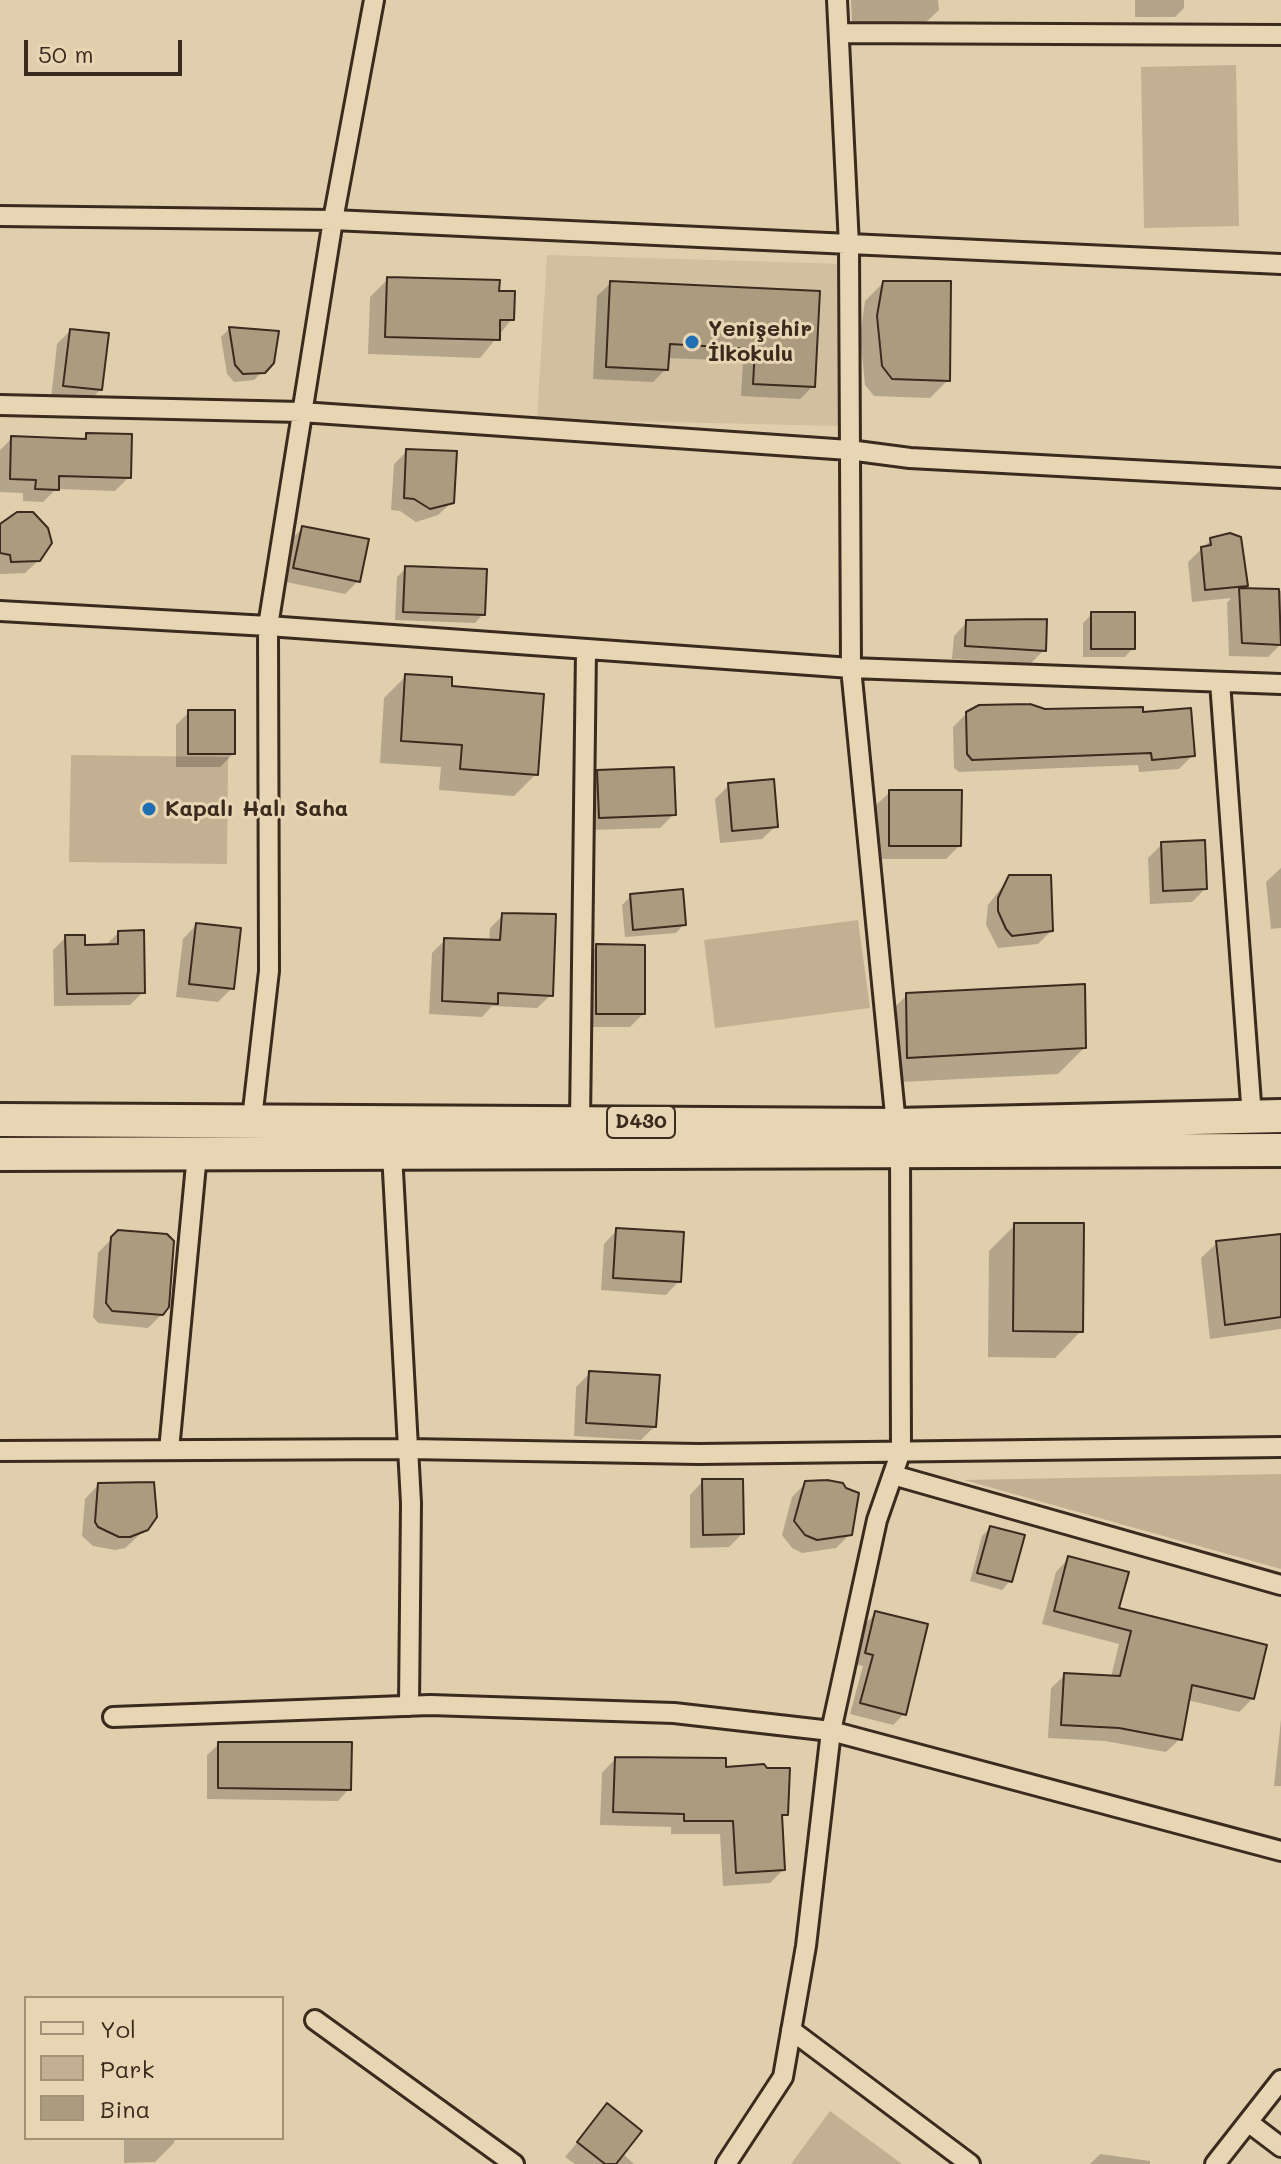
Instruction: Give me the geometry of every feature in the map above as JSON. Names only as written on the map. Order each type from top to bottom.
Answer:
[{"type":"highway","name":"D430","points":[[0,1154],[392,1153],[898,1138],[1266,1116]]},
{"type":"highway","name":"D430","points":[[0,1120],[580,1121],[898,1138],[1281,1150]]},
{"type":"street","points":[[252,1119],[269,971],[268,626],[333,220],[374,0]]},
{"type":"street","points":[[726,2164],[783,2077],[806,1946],[831,1731],[877,1520],[901,1451],[898,1138],[851,668],[849,245],[837,0]]},
{"type":"street","points":[[839,33],[1281,35]]},
{"type":"street","points":[[0,216],[333,220],[1281,264]]},
{"type":"street","points":[[0,405],[301,412],[849,450],[910,458],[1281,478]]},
{"type":"street","points":[[0,611],[268,626],[851,668],[1281,684]]},
{"type":"street","points":[[580,1121],[586,650]]},
{"type":"street","points":[[1220,682],[1266,1116]]},
{"type":"street","points":[[392,1153],[411,1503],[409,1706]]},
{"type":"street","points":[[169,1450],[197,1154]]},
{"type":"street","points":[[0,1451],[408,1449],[699,1454],[1281,1447]]},
{"type":"street","points":[[893,1475],[1281,1585]]},
{"type":"street","points":[[113,1717],[409,1706],[674,1713],[831,1731],[1281,1851]]},
{"type":"street","points":[[315,2020],[514,2164]]},
{"type":"street","points":[[791,2030],[970,2164]]},
{"type":"street","points":[[1215,2164],[1281,2080]]},
{"type":"street","points":[[1248,2122],[1281,2147]]},
{"type":"shaded area","name":"Yenişehir İlkokulu","points":[[547,255],[845,264],[839,426],[537,419]]},
{"type":"green space","points":[[1236,65],[1239,226],[1144,228],[1141,67]]},
{"type":"green space","name":"Kapalı Halı Saha","points":[[71,755],[228,757],[227,864],[69,862]]},
{"type":"green space","points":[[858,920],[870,1008],[715,1028],[704,940]]},
{"type":"green space","points":[[1281,1474],[1281,1569],[964,1480]]},
{"type":"green space","points":[[830,2111],[902,2164],[791,2164]]},
{"type":"building","points":[[387,277],[500,280],[499,291],[515,291],[514,320],[500,320],[500,340],[385,337]]},
{"type":"building","points":[[610,281],[820,291],[815,387],[753,384],[755,349],[670,344],[668,370],[606,367]]},
{"type":"building","points":[[883,281],[951,281],[950,381],[892,379],[882,366],[877,316]]},
{"type":"building","points":[[229,327],[279,331],[274,363],[265,373],[243,374],[235,365]]},
{"type":"building","points":[[70,329],[109,333],[102,390],[63,386]]},
{"type":"building","points":[[86,433],[132,434],[131,478],[59,476],[59,490],[35,489],[36,480],[10,479],[11,436],[86,439]]},
{"type":"building","points":[[406,449],[457,451],[454,503],[430,509],[414,499],[404,498]]},
{"type":"building","points":[[17,512],[33,512],[48,528],[52,543],[40,561],[11,562],[10,555],[0,553],[0,524]]},
{"type":"building","points":[[302,526],[369,539],[360,582],[293,568]]},
{"type":"building","points":[[1230,533],[1241,537],[1248,586],[1205,590],[1201,547],[1211,545],[1210,538]]},
{"type":"building","points":[[405,566],[487,569],[485,615],[403,612]]},
{"type":"building","points":[[1239,588],[1279,589],[1281,645],[1242,643]]},
{"type":"building","points":[[1091,612],[1135,612],[1135,649],[1091,649]]},
{"type":"building","points":[[1047,619],[1046,651],[965,646],[966,620]]},
{"type":"building","points":[[405,674],[452,677],[452,686],[544,694],[538,775],[460,769],[462,745],[401,741]]},
{"type":"building","points":[[1030,704],[1045,709],[1143,707],[1143,712],[1191,708],[1195,756],[1152,760],[1151,753],[972,760],[967,754],[966,712],[979,705]]},
{"type":"building","points":[[188,710],[235,710],[235,754],[188,754]]},
{"type":"building","points":[[674,767],[676,815],[599,818],[597,770]]},
{"type":"building","points":[[774,779],[778,827],[732,831],[728,783]]},
{"type":"building","points":[[889,790],[962,790],[961,846],[889,846]]},
{"type":"building","points":[[1205,840],[1207,889],[1163,891],[1161,842]]},
{"type":"building","points":[[1009,875],[1051,875],[1053,931],[1012,936],[1006,929],[998,911],[998,898]]},
{"type":"building","points":[[683,889],[686,925],[633,930],[630,894]]},
{"type":"building","points":[[502,913],[556,914],[553,996],[498,993],[498,1004],[442,1001],[444,938],[500,940]]},
{"type":"building","points":[[196,923],[241,928],[234,989],[189,984]]},
{"type":"building","points":[[144,930],[145,993],[67,994],[65,935],[85,935],[85,945],[118,944],[118,931]]},
{"type":"building","points":[[596,944],[645,945],[645,1014],[596,1014]]},
{"type":"building","points":[[1085,984],[1086,1048],[907,1058],[906,993]]},
{"type":"building","points":[[1014,1223],[1084,1223],[1083,1332],[1013,1331]]},
{"type":"building","points":[[616,1228],[684,1232],[681,1282],[613,1278]]},
{"type":"building","points":[[118,1230],[167,1234],[174,1241],[169,1307],[163,1315],[112,1311],[106,1303],[111,1237]]},
{"type":"building","points":[[1281,1234],[1281,1317],[1225,1325],[1216,1241]]},
{"type":"building","points":[[589,1371],[660,1375],[656,1427],[586,1423]]},
{"type":"building","points":[[702,1479],[743,1479],[744,1534],[703,1535]]},
{"type":"building","points":[[805,1481],[843,1483],[846,1488],[859,1493],[852,1535],[817,1540],[805,1535],[794,1521]]},
{"type":"building","points":[[154,1482],[157,1517],[148,1530],[130,1537],[119,1537],[98,1527],[95,1522],[98,1483]]},
{"type":"building","points":[[990,1526],[1025,1535],[1012,1582],[977,1573]]},
{"type":"building","points":[[1068,1556],[1129,1572],[1119,1608],[1267,1645],[1254,1699],[1192,1685],[1182,1740],[1119,1728],[1061,1725],[1064,1673],[1120,1676],[1131,1631],[1054,1611]]},
{"type":"building","points":[[875,1611],[928,1624],[906,1715],[860,1703],[873,1655],[865,1653]]},
{"type":"building","points":[[218,1742],[352,1742],[351,1790],[218,1788]]},
{"type":"building","points":[[615,1757],[726,1758],[726,1767],[764,1764],[767,1768],[790,1768],[788,1815],[782,1815],[785,1870],[736,1873],[733,1821],[684,1821],[684,1814],[613,1812]]},
{"type":"building","points":[[607,2103],[642,2131],[616,2164],[605,2164],[577,2142]]},
{"type":"place","name":"Yenişehir İlkokulu","points":[[692,342]]},
{"type":"place","name":"Kapalı Halı Saha","points":[[149,809]]}]
